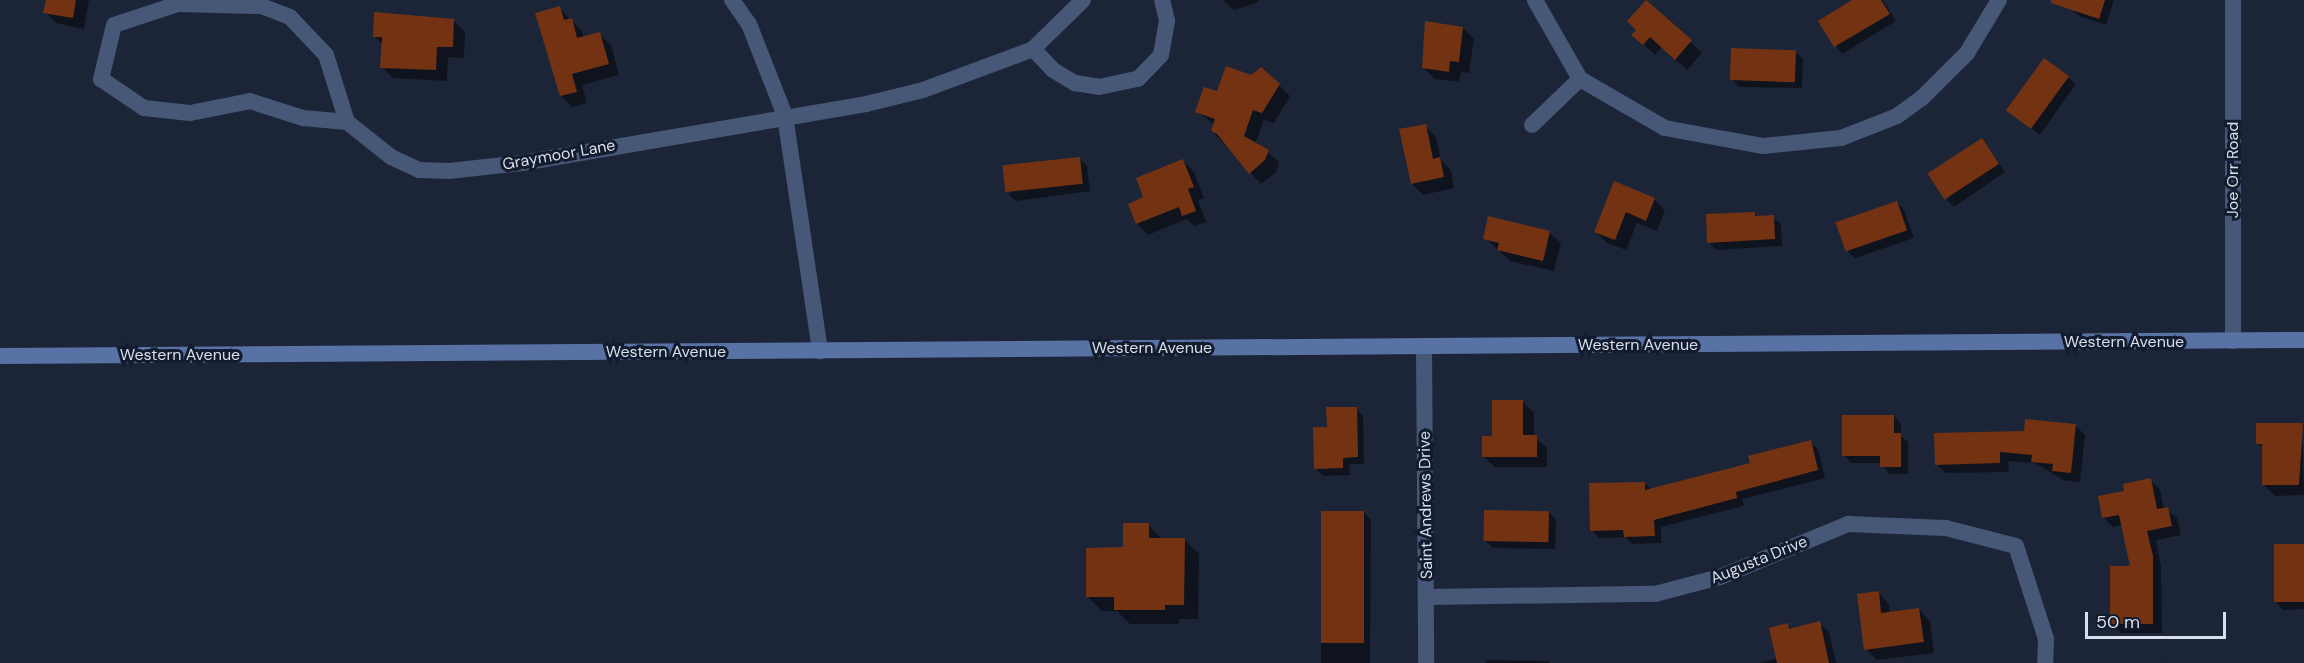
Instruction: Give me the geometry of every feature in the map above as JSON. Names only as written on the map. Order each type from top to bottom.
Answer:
[{"type":"main road","name":"Western Avenue","points":[[0,356],[2304,340]]},
{"type":"street","points":[[732,0],[749,24],[785,116],[820,351]]},
{"type":"street","name":"Graymoor Lane","points":[[347,122],[400,161],[419,170],[449,171],[522,164],[785,116],[866,104],[922,90],[1033,49],[1083,0]]},
{"type":"street","points":[[1033,49],[1053,70],[1075,83],[1099,87],[1138,79],[1161,55],[1167,21],[1162,0]]},
{"type":"street","points":[[1535,0],[1580,79],[1665,128],[1763,146],[1841,138],[1897,116],[1922,98],[1967,53],[1999,0]]},
{"type":"street","name":"Joe Orr Road","points":[[2233,0],[2233,341]]},
{"type":"street","points":[[178,4],[261,6],[290,17],[326,55],[347,122],[303,118],[250,101],[190,113],[144,108],[100,79],[114,25],[178,4]]},
{"type":"street","points":[[1532,125],[1580,79]]},
{"type":"street","name":"Saint Andrews Drive","points":[[1424,346],[1426,663]]},
{"type":"street","name":"Augusta Drive","points":[[1427,597],[1655,594],[1720,577],[1848,524],[1946,528],[2016,546],[2046,639],[2046,663]]},
{"type":"building","points":[[46,0],[76,0],[73,18],[43,13]]},
{"type":"building","points":[[1646,0],[1692,40],[1675,60],[1650,37],[1643,45],[1631,35],[1636,30],[1627,21]]},
{"type":"building","points":[[1852,0],[1881,0],[1890,14],[1834,47],[1818,21]]},
{"type":"building","points":[[2051,0],[2105,0],[2099,19],[2051,3]]},
{"type":"building","points":[[560,6],[564,20],[572,18],[577,38],[600,32],[609,64],[572,74],[577,92],[560,96],[535,13]]},
{"type":"building","points":[[374,12],[454,19],[453,47],[437,47],[436,70],[380,68],[382,37],[373,37]]},
{"type":"building","points":[[1425,21],[1463,27],[1459,62],[1450,61],[1449,72],[1422,68]]},
{"type":"building","points":[[1731,48],[1796,50],[1795,82],[1730,80]]},
{"type":"building","points":[[2044,58],[2069,76],[2031,129],[2006,111]]},
{"type":"building","points":[[1226,66],[1251,75],[1261,67],[1280,84],[1262,113],[1253,110],[1244,136],[1269,150],[1265,160],[1249,174],[1217,134],[1211,131],[1215,119],[1195,112],[1204,87],[1217,91]]},
{"type":"building","points":[[1426,124],[1433,159],[1440,157],[1444,177],[1411,184],[1399,129]]},
{"type":"building","points":[[1982,138],[1999,164],[1944,199],[1927,173]]},
{"type":"building","points":[[1080,157],[1083,184],[1005,192],[1002,165]]},
{"type":"building","points":[[1183,159],[1194,187],[1188,189],[1196,211],[1182,216],[1179,207],[1136,224],[1128,204],[1143,197],[1136,178]]},
{"type":"building","points":[[1614,181],[1655,198],[1646,221],[1626,212],[1615,240],[1594,232]]},
{"type":"building","points":[[1897,201],[1907,230],[1846,251],[1836,222]]},
{"type":"building","points":[[1755,212],[1755,216],[1774,215],[1775,239],[1707,243],[1706,214]]},
{"type":"building","points":[[1488,216],[1550,231],[1543,261],[1497,250],[1499,243],[1483,239]]},
{"type":"building","points":[[1492,400],[1523,400],[1523,435],[1537,435],[1537,457],[1482,457],[1482,436],[1492,436]]},
{"type":"building","points":[[1326,407],[1357,407],[1358,457],[1343,458],[1343,468],[1314,469],[1313,427],[1327,427]]},
{"type":"building","points":[[1842,415],[1894,415],[1894,433],[1901,433],[1901,467],[1880,467],[1880,456],[1842,456]]},
{"type":"building","points":[[2025,419],[2076,424],[2071,473],[2052,471],[2053,464],[2031,462],[2032,455],[2000,452],[2000,463],[1935,465],[1934,433],[2024,431]]},
{"type":"building","points":[[2256,423],[2303,423],[2299,485],[2262,485],[2262,444],[2256,444]]},
{"type":"building","points":[[1811,440],[1818,470],[1736,492],[1737,498],[1654,520],[1655,536],[1624,537],[1623,530],[1590,531],[1589,483],[1645,482],[1645,490],[1750,463],[1748,456]]},
{"type":"building","points":[[2151,478],[2157,509],[2168,507],[2172,526],[2147,531],[2153,556],[2153,624],[2110,624],[2110,566],[2130,566],[2119,515],[2102,518],[2098,496],[2124,491],[2123,484]]},
{"type":"building","points":[[1484,510],[1549,511],[1548,542],[1483,541]]},
{"type":"building","points":[[1321,511],[1364,511],[1364,643],[1321,643]]},
{"type":"building","points":[[1123,523],[1149,523],[1149,538],[1185,538],[1184,605],[1165,605],[1165,610],[1114,610],[1114,597],[1086,597],[1086,548],[1123,547]]},
{"type":"building","points":[[2274,544],[2304,544],[2304,602],[2274,602]]},
{"type":"building","points":[[1879,591],[1881,613],[1919,608],[1924,642],[1864,650],[1857,594]]},
{"type":"building","points":[[1820,621],[1829,663],[1777,663],[1769,628],[1788,623],[1789,629]]}]
